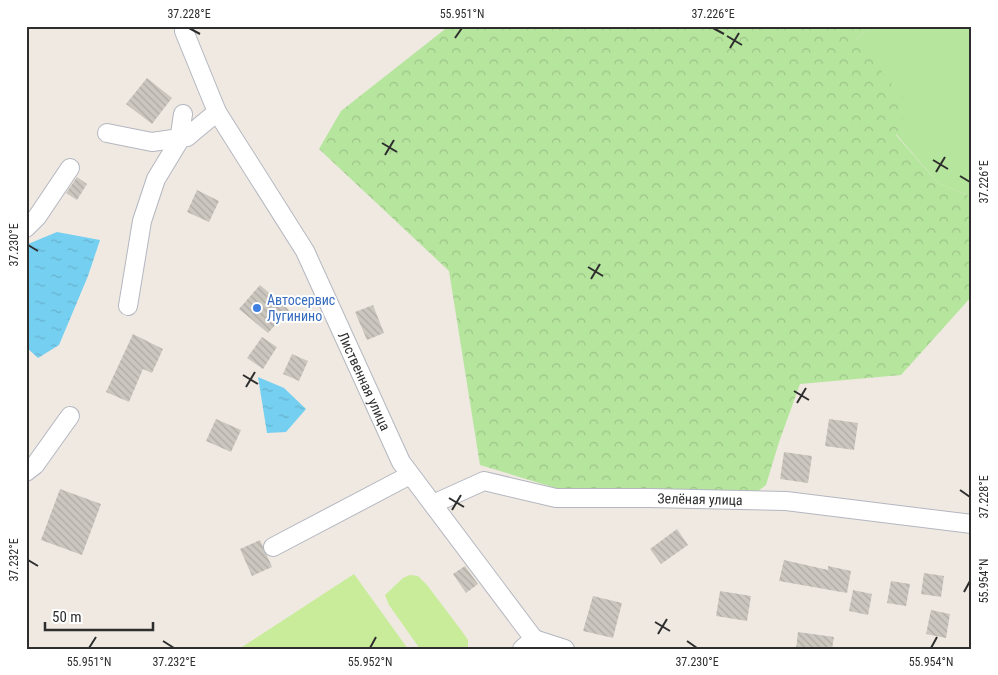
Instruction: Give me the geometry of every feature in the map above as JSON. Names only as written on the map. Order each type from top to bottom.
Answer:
[{"type":"street","name":"Лиственная улица","points":[[184,26],[184,31],[217,112],[305,251],[401,462],[418,482],[528,644]]},
{"type":"street","points":[[107,134],[152,142],[187,137],[217,112]]},
{"type":"street","points":[[128,306],[142,221],[156,178],[179,138],[183,114]]},
{"type":"street","points":[[26,228],[36,217],[70,168]]},
{"type":"street","points":[[26,472],[35,465],[70,416]]},
{"type":"street","name":"Зелёная улица","points":[[433,504],[484,481],[556,498],[786,501],[972,524]]},
{"type":"street","points":[[273,547],[418,482]]},
{"type":"street","points":[[528,644],[565,649]]},
{"type":"green space","points":[[449,26],[873,26],[856,39],[908,104],[896,135],[938,183],[972,197],[972,296],[901,375],[800,384],[766,485],[741,504],[693,495],[626,489],[559,489],[480,465],[449,271],[319,149],[341,111]]},
{"type":"green space","points":[[873,26],[972,26],[972,197],[938,183],[896,134],[856,39]]},
{"type":"green space","points":[[354,574],[408,649],[239,649]]},
{"type":"green space","points":[[410,575],[418,576],[427,585],[468,640],[468,649],[420,649],[389,605],[385,595],[403,578]]},
{"type":"water","points":[[57,232],[100,240],[88,276],[59,345],[38,358],[26,347],[26,247],[28,244]]},
{"type":"water","points":[[258,377],[284,388],[306,409],[286,432],[267,433]]},
{"type":"building","points":[[147,78],[172,98],[152,124],[126,104]]},
{"type":"building","points":[[77,177],[87,184],[77,200],[66,193]]},
{"type":"building","points":[[197,190],[219,201],[209,222],[187,212]]},
{"type":"building","points":[[260,285],[289,310],[268,333],[239,309]]},
{"type":"building","points":[[373,305],[384,333],[367,340],[355,312]]},
{"type":"building","points":[[133,334],[163,349],[152,373],[143,369],[129,402],[106,392]]},
{"type":"building","points":[[262,337],[277,347],[263,369],[247,358]]},
{"type":"building","points":[[292,354],[308,361],[299,381],[283,374]]},
{"type":"building","points":[[216,419],[241,430],[231,452],[206,441]]},
{"type":"building","points":[[829,419],[858,423],[854,450],[825,446]]},
{"type":"building","points":[[784,452],[812,456],[808,483],[780,479]]},
{"type":"building","points":[[60,489],[101,504],[82,555],[41,540]]},
{"type":"building","points":[[677,529],[688,545],[661,564],[650,549]]},
{"type":"building","points":[[260,540],[272,567],[252,576],[240,549]]},
{"type":"building","points":[[784,560],[828,570],[828,566],[851,571],[847,593],[779,581]]},
{"type":"building","points":[[465,566],[478,584],[466,593],[453,574]]},
{"type":"building","points":[[924,573],[944,576],[941,597],[921,594]]},
{"type":"building","points":[[891,581],[910,584],[906,606],[887,603]]},
{"type":"building","points":[[853,590],[872,594],[868,615],[849,611]]},
{"type":"building","points":[[720,591],[751,596],[747,621],[716,616]]},
{"type":"building","points":[[593,596],[622,603],[613,638],[583,631]]},
{"type":"building","points":[[931,610],[950,614],[946,638],[926,634]]},
{"type":"building","points":[[798,632],[834,637],[832,649],[796,649]]},
{"type":"place","name":"Автосервис Лугинино","points":[[257,308]]}]
